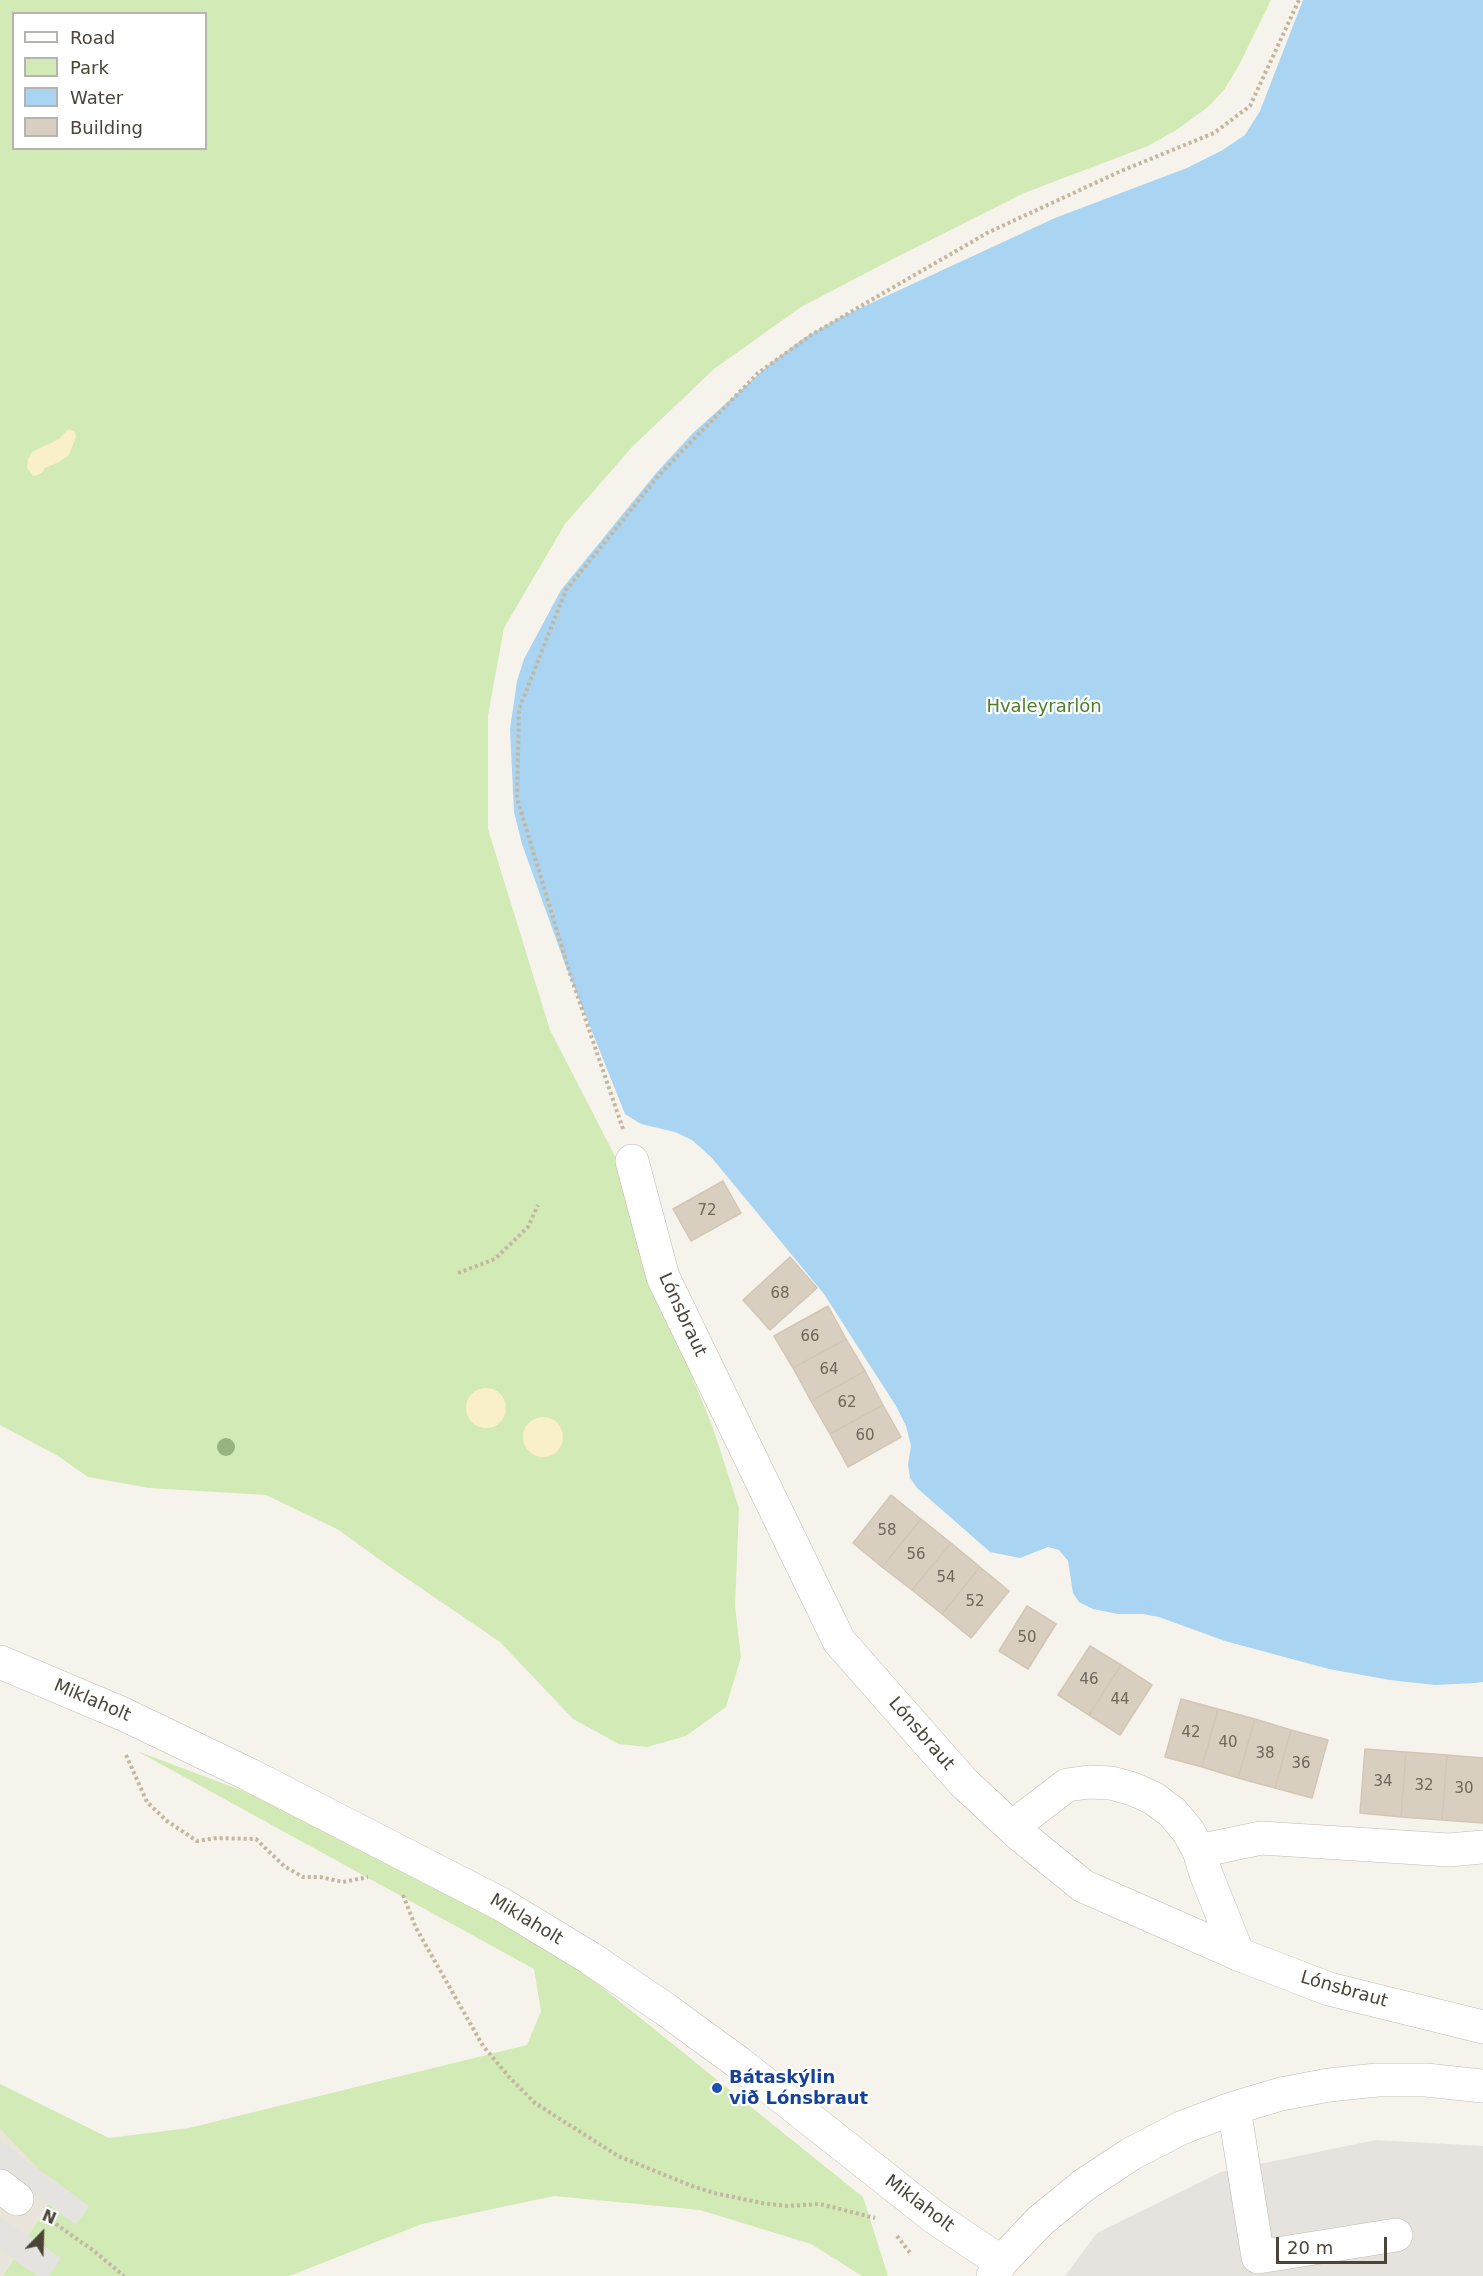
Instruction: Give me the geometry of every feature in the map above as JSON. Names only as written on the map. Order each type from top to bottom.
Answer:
[{"type":"street","name":"Lónsbraut","points":[[632,1161],[663,1277],[839,1641],[964,1783],[1012,1827],[1083,1886],[1238,1954],[1329,1989],[1483,2027]]},
{"type":"street","name":"Miklaholt","points":[[0,1662],[134,1719],[260,1780],[501,1904],[590,1958],[666,2008],[739,2063],[997,2269]]},
{"type":"street","points":[[1012,1827],[1067,1785],[1089,1782],[1112,1783],[1153,1798],[1172,1812],[1188,1831],[1199,1851],[1238,1954]]},
{"type":"street","points":[[1199,1851],[1261,1838],[1449,1850],[1483,1847]]},
{"type":"street","points":[[997,2269],[1040,2221],[1093,2179],[1131,2154],[1181,2128],[1234,2108],[1300,2091],[1377,2080],[1426,2080],[1483,2085]]},
{"type":"street","points":[[1234,2108],[1258,2257],[1396,2235]]},
{"type":"path","points":[[632,1161],[616,1106],[570,974],[517,798],[519,709],[566,590],[660,474],[758,373],[811,334],[987,233],[1121,171],[1214,133],[1250,105],[1299,0]]},
{"type":"path","points":[[458,1273],[495,1259],[528,1227],[538,1205]]},
{"type":"path","points":[[125,1753],[147,1802],[167,1821],[197,1841],[217,1838],[256,1839],[284,1866],[303,1878],[320,1877],[344,1882],[370,1876]]},
{"type":"path","points":[[397,1886],[403,1894],[416,1928],[483,2046],[535,2103],[618,2156],[703,2189],[762,2204],[788,2206],[820,2204],[879,2219]]},
{"type":"path","points":[[8,2193],[94,2251],[124,2276]]},
{"type":"path","points":[[894,2232],[911,2254]]},
{"type":"shaded area","points":[[0,2129],[59,2189],[3,2276],[0,2276]]},
{"type":"shaded area","points":[[1376,2140],[1483,2146],[1483,2276],[1065,2276],[1097,2233],[1221,2172]]},
{"type":"shaded area","points":[[0,2141],[89,2206],[76,2225],[0,2169]]},
{"type":"shaded area","points":[[0,2217],[61,2258],[49,2276],[38,2276],[0,2250]]},
{"type":"green space","points":[[0,0],[1271,0],[1224,90],[1208,107],[1178,129],[1148,146],[1024,193],[889,261],[801,307],[714,369],[632,447],[565,524],[504,628],[488,715],[488,829],[550,1030],[616,1158],[660,1297],[713,1428],[739,1508],[735,1606],[741,1657],[726,1707],[686,1736],[647,1747],[619,1744],[573,1719],[500,1642],[339,1530],[266,1495],[149,1488],[88,1477],[58,1456],[0,1425]]},
{"type":"green space","points":[[137,1751],[333,1825],[583,1972],[863,2197],[888,2276],[862,2276],[811,2244],[700,2210],[554,2196],[422,2224],[289,2276],[3,2276],[58,2189],[0,2129],[0,2084],[109,2138],[189,2128],[527,2045],[541,2011],[534,1969]]},
{"type":"sand","points":[[68,429],[75,432],[76,437],[69,455],[45,468],[42,473],[33,476],[27,468],[32,452],[59,439]]},
{"type":"sand","points":[[486,1388],[500,1394],[506,1408],[500,1422],[486,1428],[472,1422],[466,1408],[472,1394]]},
{"type":"sand","points":[[543,1417],[551,1418],[557,1423],[562,1429],[562,1445],[557,1451],[551,1456],[543,1457],[535,1456],[529,1451],[524,1445],[523,1437],[524,1429],[529,1423],[535,1418]]},
{"type":"water","name":"Hvaleyrarlón","points":[[1303,0],[1483,0],[1483,1682],[1475,1683],[1435,1685],[1329,1669],[1225,1641],[1159,1617],[1143,1614],[1118,1614],[1093,1609],[1079,1602],[1073,1593],[1068,1561],[1059,1550],[1048,1547],[1020,1558],[990,1552],[917,1488],[910,1478],[908,1465],[911,1446],[906,1426],[896,1406],[824,1294],[712,1158],[692,1140],[675,1132],[641,1124],[625,1114],[565,964],[522,844],[514,812],[510,729],[517,681],[524,659],[561,590],[657,472],[693,433],[771,363],[804,338],[839,318],[1055,218],[1187,168],[1221,151],[1245,135],[1260,111]]},
{"type":"building","points":[[723,1181],[741,1213],[691,1241],[673,1209]]},
{"type":"building","points":[[790,1257],[817,1288],[770,1330],[743,1300]]},
{"type":"building","points":[[828,1306],[846,1339],[793,1368],[774,1336]]},
{"type":"building","points":[[846,1339],[865,1371],[811,1401],[793,1368]]},
{"type":"building","points":[[865,1371],[883,1405],[830,1434],[811,1401]]},
{"type":"building","points":[[883,1405],[901,1437],[848,1467],[830,1434]]},
{"type":"building","points":[[891,1495],[921,1519],[882,1567],[853,1543]]},
{"type":"building","points":[[921,1519],[951,1543],[912,1590],[882,1567]]},
{"type":"building","points":[[951,1543],[980,1567],[942,1614],[912,1590]]},
{"type":"building","points":[[980,1567],[1009,1591],[971,1638],[942,1614]]},
{"type":"building","points":[[1027,1606],[1056,1624],[1028,1669],[999,1651]]},
{"type":"building","points":[[1090,1646],[1121,1665],[1089,1715],[1058,1695]]},
{"type":"building","points":[[1121,1665],[1152,1685],[1120,1735],[1089,1715]]},
{"type":"building","points":[[1181,1699],[1218,1709],[1202,1767],[1165,1757]]},
{"type":"building","points":[[1218,1709],[1255,1719],[1238,1778],[1202,1767]]},
{"type":"building","points":[[1255,1719],[1291,1730],[1275,1788],[1238,1778]]},
{"type":"building","points":[[1291,1730],[1328,1740],[1312,1798],[1275,1788]]},
{"type":"building","points":[[1365,1749],[1406,1752],[1401,1817],[1360,1813]]},
{"type":"building","points":[[1406,1752],[1447,1755],[1442,1820],[1401,1817]]},
{"type":"building","points":[[1447,1755],[1483,1758],[1483,1823],[1442,1820]]},
{"type":"place","name":"Bátaskýlin við Lónsbraut","points":[[717,2088]]}]
